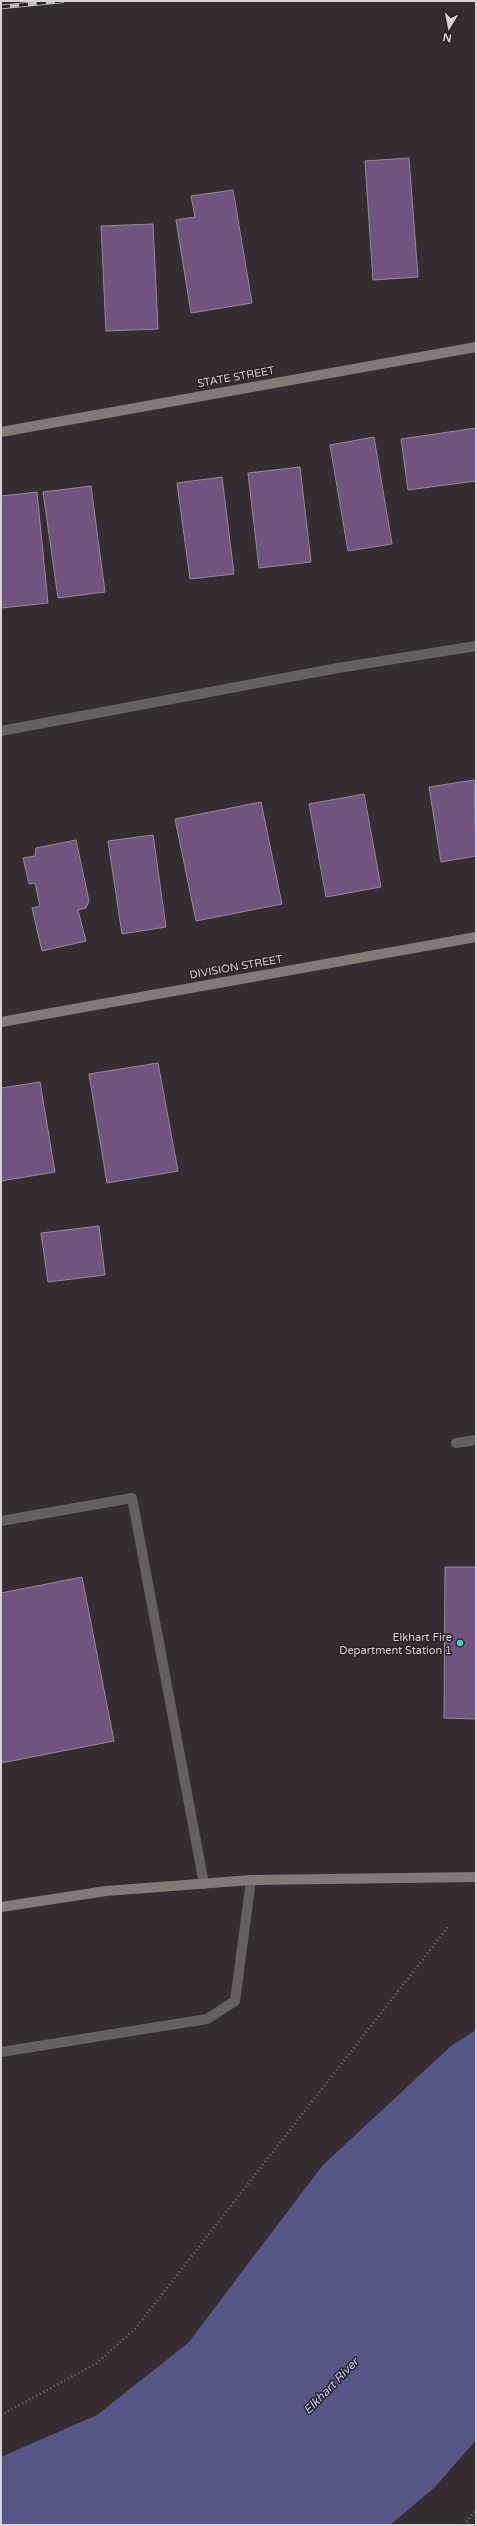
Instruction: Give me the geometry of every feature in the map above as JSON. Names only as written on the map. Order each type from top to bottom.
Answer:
[{"type":"street","name":"STATE STREET","points":[[1,432],[476,346]]},
{"type":"street","name":"DIVISION STREET","points":[[1,1022],[476,937]]},
{"type":"street","points":[[1,1907],[106,1891],[251,1880],[476,1877]]},
{"type":"lane","points":[[1,730],[338,668],[476,646]]},
{"type":"lane","points":[[456,1443],[476,1440]]},
{"type":"lane","points":[[1,1521],[132,1498],[204,1884]]},
{"type":"lane","points":[[1,2052],[207,2019],[235,2001],[251,1880]]},
{"type":"path","points":[[1,2415],[97,2363],[136,2329],[448,1927]]},
{"type":"path","points":[[464,2525],[476,2510]]},
{"type":"water","name":"Elkhart River","points":[[476,2030],[476,2440],[435,2487],[390,2525],[1,2525],[1,2457],[97,2415],[188,2343],[323,2165],[451,2046]]},
{"type":"building","points":[[409,158],[418,277],[373,280],[365,161]]},
{"type":"building","points":[[233,190],[252,303],[191,313],[176,220],[195,217],[191,196]]},
{"type":"building","points":[[153,224],[158,329],[106,331],[101,226]]},
{"type":"building","points":[[476,428],[476,481],[408,490],[401,439]]},
{"type":"building","points":[[374,437],[392,544],[348,551],[330,445]]},
{"type":"building","points":[[300,467],[311,562],[259,568],[248,473]]},
{"type":"building","points":[[222,477],[234,574],[190,579],[177,483]]},
{"type":"building","points":[[91,486],[105,592],[58,598],[43,492]]},
{"type":"building","points":[[37,492],[48,603],[1,608],[1,496]]},
{"type":"building","points":[[474,780],[476,856],[441,862],[429,787]]},
{"type":"building","points":[[364,794],[381,887],[326,897],[309,804]]},
{"type":"building","points":[[261,802],[282,904],[196,921],[175,819]]},
{"type":"building","points":[[153,835],[166,927],[122,934],[108,841]]},
{"type":"building","points":[[76,840],[89,901],[86,908],[78,910],[86,941],[42,951],[32,908],[40,906],[35,883],[29,884],[23,858],[35,856],[36,848]]},
{"type":"building","points":[[158,1063],[178,1171],[107,1183],[89,1074]]},
{"type":"building","points":[[40,1082],[55,1172],[1,1181],[1,1088]]},
{"type":"building","points":[[99,1226],[105,1275],[48,1282],[41,1233]]},
{"type":"building","name":"Elkhart Fire Department Station 1","points":[[445,1567],[476,1567],[476,1719],[444,1718]]},
{"type":"building","points":[[82,1577],[114,1741],[1,1763],[1,1593]]},
{"type":"railway","points":[[1,7],[62,1]]},
{"type":"place","name":"Elkhart Fire Department Station 1","points":[[460,1643]]}]
